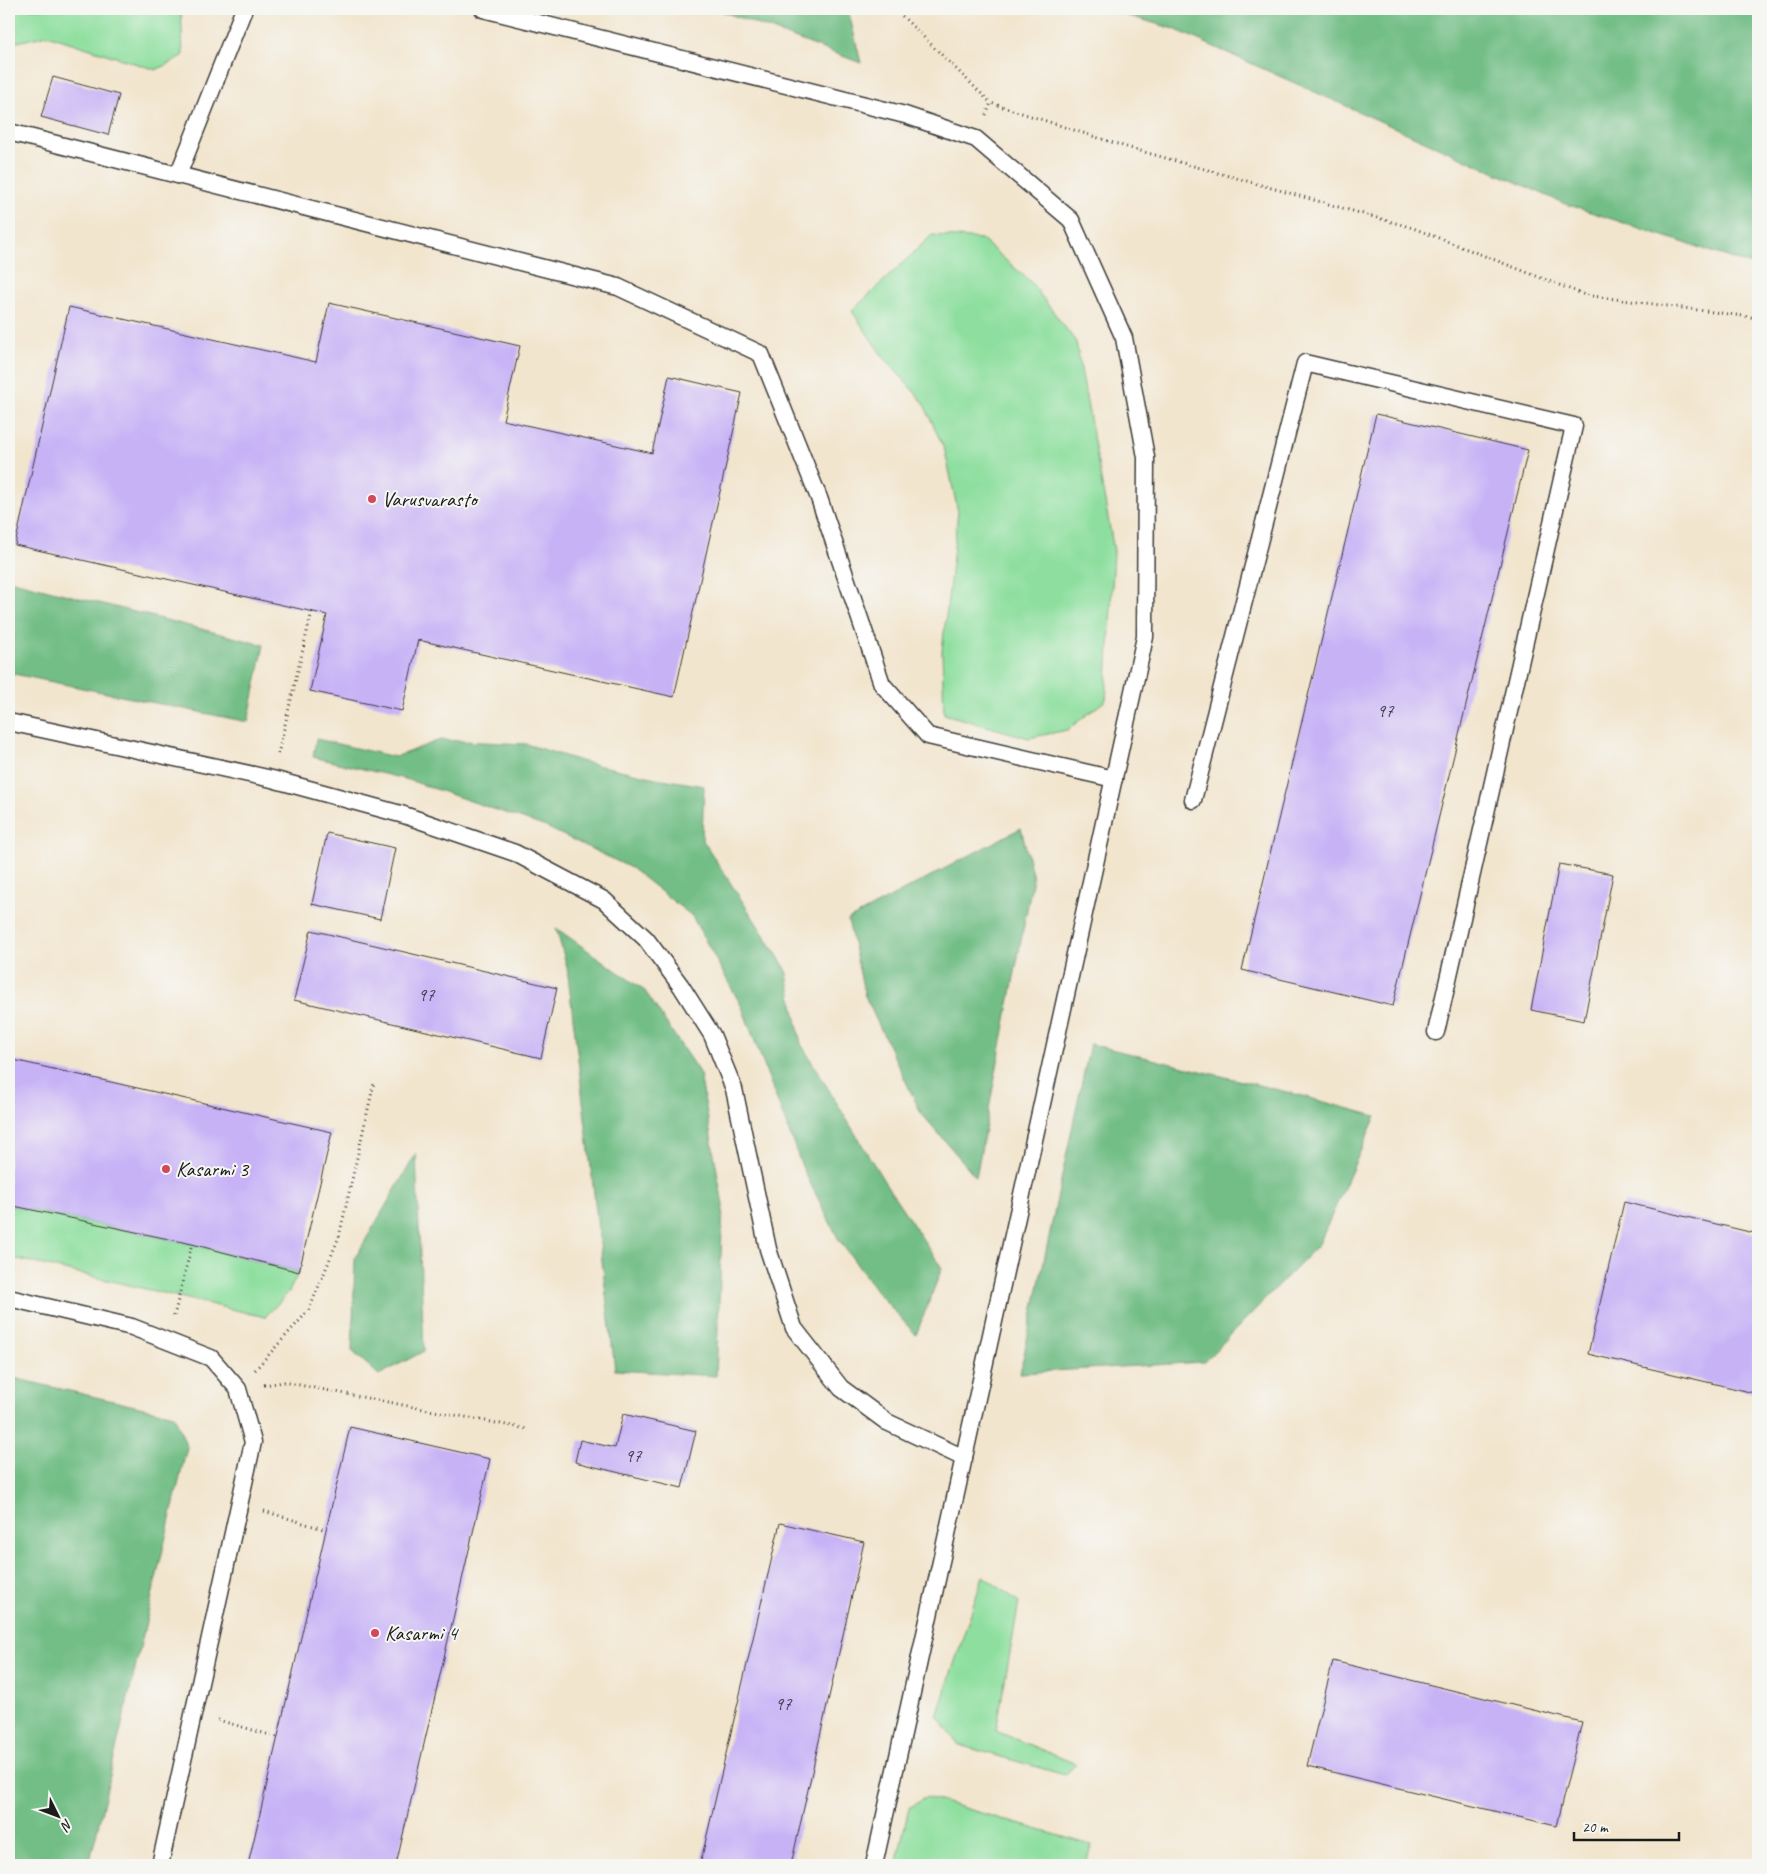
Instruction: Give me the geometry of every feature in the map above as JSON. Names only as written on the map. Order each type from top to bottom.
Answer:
[{"type":"lane","points":[[178,175],[244,9]]},
{"type":"lane","points":[[483,9],[905,115],[976,139],[1072,220],[1124,338],[1146,457],[1145,638],[874,1865]]},
{"type":"lane","points":[[9,132],[618,287],[761,354],[818,498],[882,684],[928,736],[1114,779]]},
{"type":"lane","points":[[1193,800],[1305,363],[1574,426],[1436,1032]]},
{"type":"lane","points":[[9,722],[272,779],[404,815],[515,853],[604,900],[646,939],[681,986],[712,1035],[734,1089],[768,1249],[794,1328],[840,1388],[887,1422],[964,1458]]},
{"type":"lane","points":[[9,1298],[132,1327],[211,1358],[238,1389],[253,1442],[160,1865]]},
{"type":"path","points":[[895,9],[991,103],[1123,146],[1412,228],[1585,295],[1758,318]]},
{"type":"path","points":[[976,139],[991,103]]},
{"type":"path","points":[[272,779],[312,612]]},
{"type":"path","points":[[238,1389],[309,1310],[339,1237],[374,1083]]},
{"type":"path","points":[[168,1341],[192,1244]]},
{"type":"path","points":[[238,1389],[284,1382],[526,1429]]},
{"type":"path","points":[[240,1504],[326,1530]]},
{"type":"path","points":[[193,1713],[277,1738]]},
{"type":"green space","points":[[9,9],[181,9],[183,56],[156,70],[47,35],[9,44]]},
{"type":"green space","points":[[716,9],[848,9],[861,63]]},
{"type":"green space","points":[[1105,9],[1758,9],[1758,267],[1563,203],[1174,29]]},
{"type":"green space","points":[[932,235],[981,239],[1030,281],[1076,342],[1114,551],[1106,700],[1067,730],[1029,738],[944,714],[942,651],[958,512],[945,451],[923,402],[881,354],[852,311]]},
{"type":"green space","points":[[9,580],[264,645],[248,722],[9,673]]},
{"type":"green space","points":[[316,739],[395,757],[440,740],[526,744],[584,762],[656,778],[704,786],[702,839],[786,969],[801,1044],[884,1181],[942,1268],[916,1335],[879,1294],[839,1240],[803,1169],[742,1007],[692,916],[631,868],[546,827],[409,780],[313,757]]},
{"type":"green space","points":[[1021,828],[1033,878],[976,1177],[921,1113],[865,996],[848,920]]},
{"type":"green space","points":[[556,928],[645,991],[700,1074],[723,1205],[716,1376],[615,1370],[567,967]]},
{"type":"green space","points":[[1090,1044],[1291,1093],[1376,1116],[1319,1244],[1204,1362],[1020,1373]]},
{"type":"green space","points":[[416,1154],[424,1351],[379,1375],[352,1351],[355,1258]]},
{"type":"green space","points":[[9,1205],[192,1244],[299,1272],[288,1293],[265,1317],[9,1257]]},
{"type":"green space","points":[[9,1377],[174,1415],[187,1447],[89,1865],[9,1865]]},
{"type":"green space","points":[[983,1576],[1019,1602],[996,1731],[1076,1764],[1065,1775],[959,1745],[937,1716]]},
{"type":"green space","points":[[926,1797],[1091,1845],[1086,1865],[896,1865],[909,1808]]},
{"type":"building","points":[[53,77],[119,95],[108,135],[41,117]]},
{"type":"building","name":"Varusvarasto","points":[[329,303],[520,346],[503,420],[652,453],[669,376],[742,393],[674,697],[418,640],[402,711],[310,691],[327,615],[15,545],[69,307],[316,362]]},
{"type":"building","points":[[1376,414],[1528,450],[1393,1006],[1242,970]]},
{"type":"building","points":[[327,833],[395,848],[380,919],[312,904]]},
{"type":"building","points":[[1559,864],[1613,874],[1584,1021],[1531,1010]]},
{"type":"building","points":[[311,930],[557,988],[541,1058],[294,1000]]},
{"type":"building","name":"Kasarmi 3","points":[[9,1059],[332,1132],[299,1272],[192,1244],[9,1205]]},
{"type":"building","points":[[1624,1202],[1758,1234],[1758,1394],[1588,1354]]},
{"type":"building","points":[[623,1414],[696,1431],[682,1488],[575,1462],[580,1440],[615,1448]]},
{"type":"building","name":"Kasarmi 4","points":[[350,1427],[490,1459],[396,1865],[248,1865]]},
{"type":"building","points":[[780,1523],[864,1542],[791,1865],[700,1865]]},
{"type":"building","points":[[1333,1661],[1582,1722],[1556,1826],[1307,1766]]},
{"type":"place","name":"Varusvarasto","points":[[372,499]]},
{"type":"place","name":"Kasarmi 3","points":[[166,1169]]},
{"type":"place","name":"Kasarmi 4","points":[[375,1633]]}]
